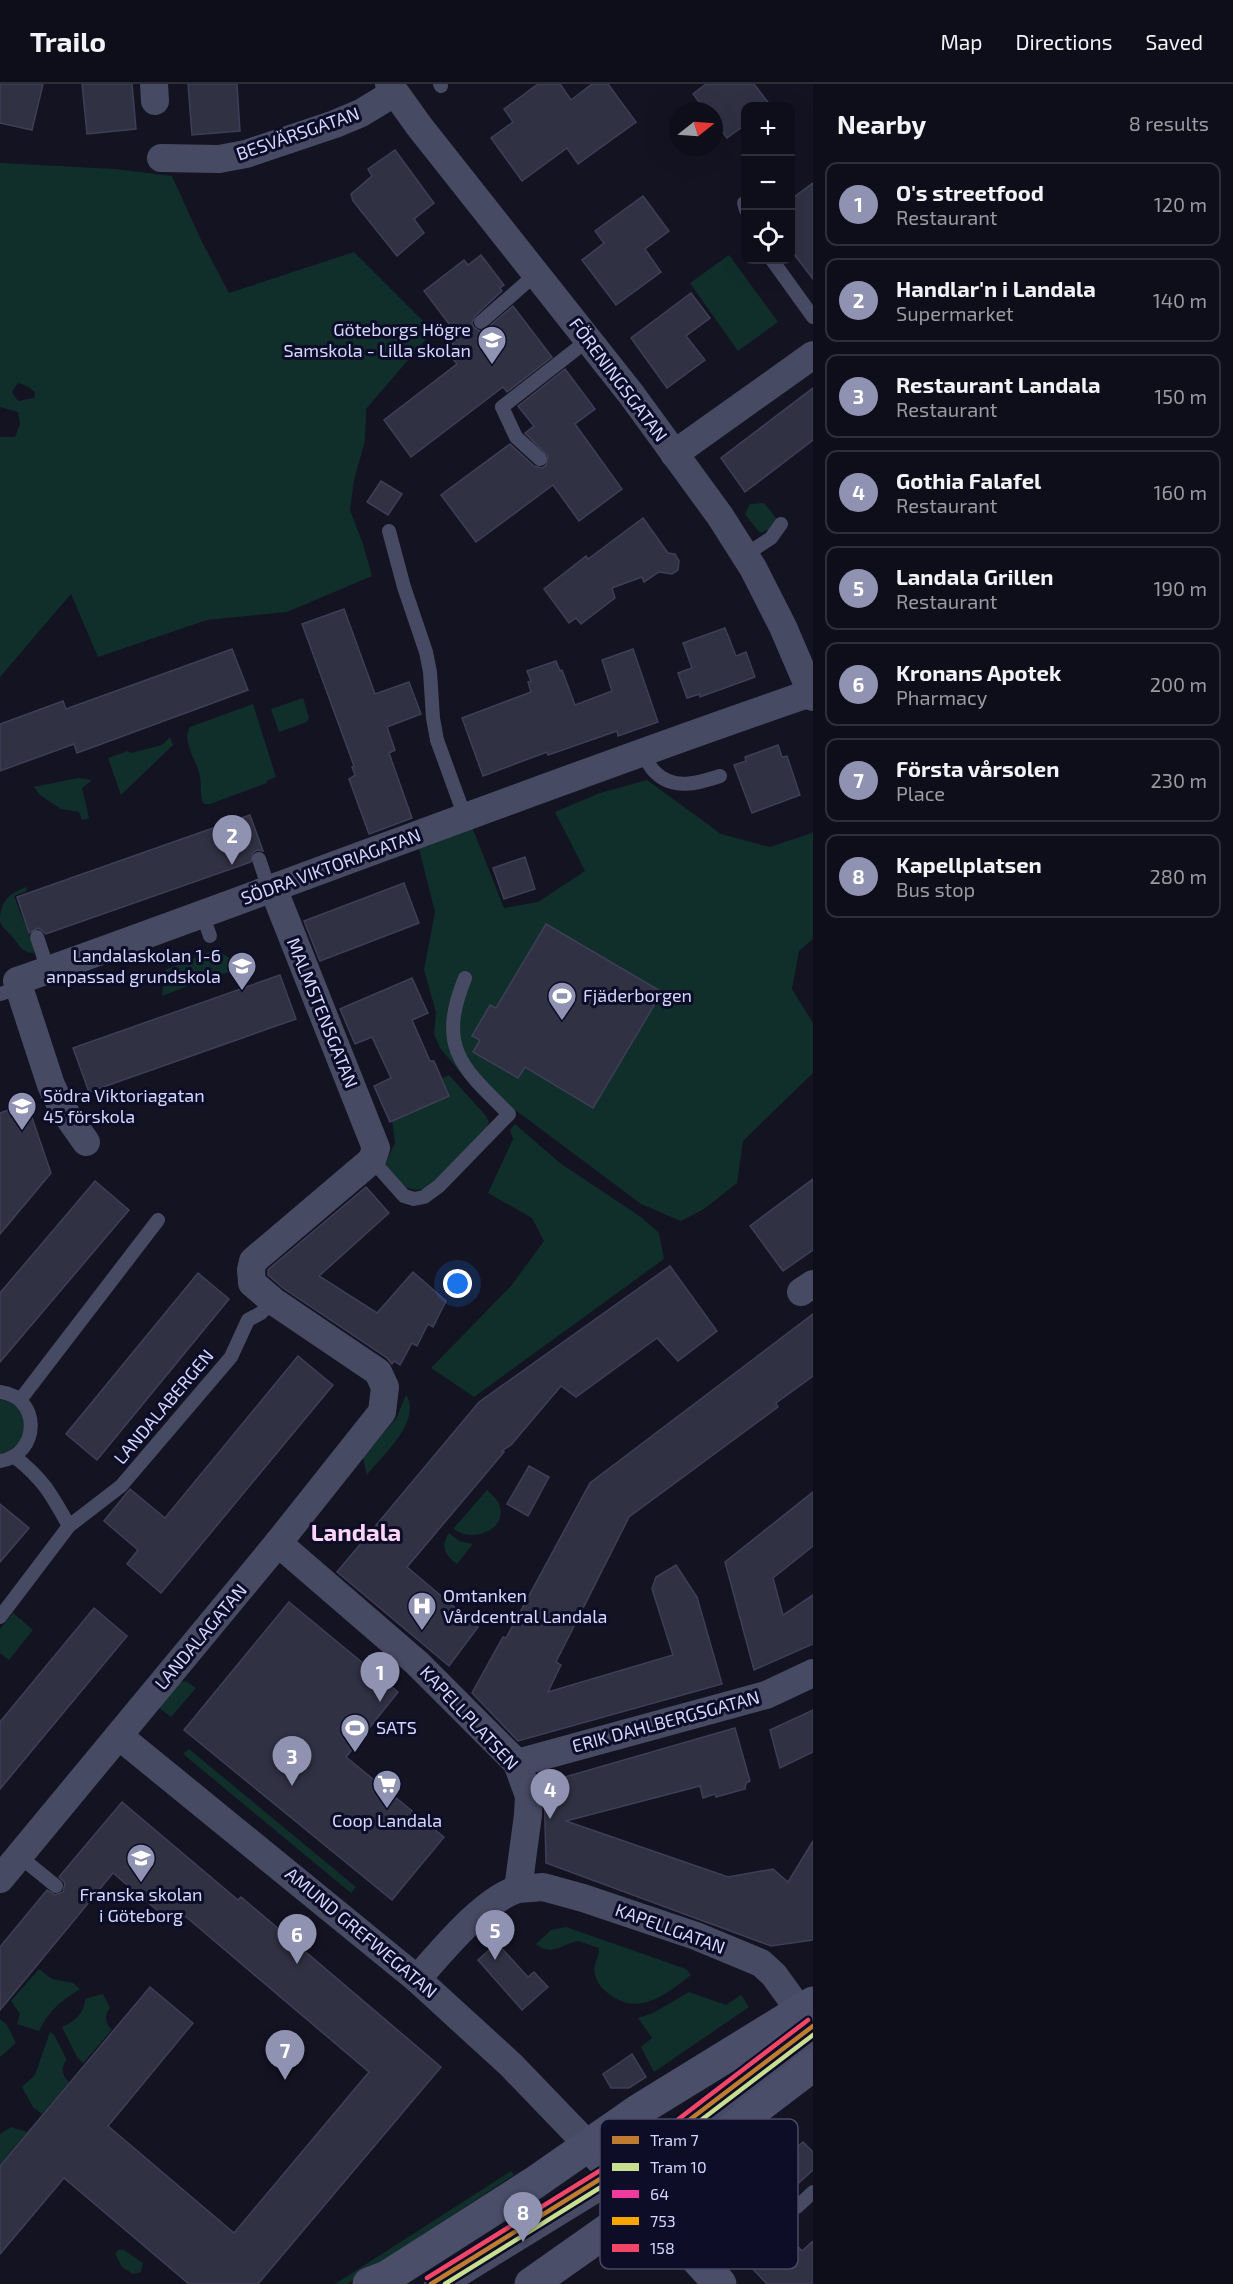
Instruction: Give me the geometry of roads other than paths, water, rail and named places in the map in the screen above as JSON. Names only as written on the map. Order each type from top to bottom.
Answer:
[{"type":"street","name":"BESVÄRSGATAN","points":[[161,158],[219,159],[240,156],[335,124],[368,109],[392,88]]},
{"type":"street","name":"FÖRENINGSGATAN","points":[[392,88],[588,340],[720,516],[745,555],[783,627],[812,695]]},
{"type":"street","points":[[674,454],[813,355]]},
{"type":"street","name":"SÖDRA VIKTORIAGATAN","points":[[86,1142],[62,1108],[9,991],[17,981],[206,925],[271,889],[642,751],[812,695]]},
{"type":"street","name":"MALMSTENSGATAN","points":[[271,889],[372,1149]]},
{"type":"street","points":[[273,1301],[252,1283],[250,1270],[254,1261],[372,1149]]},
{"type":"street","name":"LANDALAGATAN","points":[[0,1879],[278,1543],[382,1412],[385,1386],[378,1371],[273,1301]]},
{"type":"street","name":"KAPELLPLATSEN","points":[[278,1543],[417,1663],[517,1763],[529,1796],[518,1889]]},
{"type":"street","name":"ERIK DAHLBERGSGATAN","points":[[517,1763],[766,1695],[813,1672]]},
{"type":"street","name":"AMUND GREFWEGATAN","points":[[119,1736],[417,1978],[511,2065],[589,2146]]},
{"type":"street","name":"KAPELLGATAN","points":[[518,1889],[543,1887],[583,1898],[706,1940],[761,1963],[809,2013]]},
{"type":"street","points":[[417,1978],[480,1913],[498,1899],[518,1889]]},
{"type":"street","points":[[626,2119],[809,2013]]},
{"type":"street","points":[[744,2119],[813,2065]]},
{"type":"street","points":[[379,2282],[600,2138]]},
{"type":"street","points":[[589,2146],[600,2158]]},
{"type":"street","points":[[513,2284],[600,2226]]},
{"type":"street","points":[[531,2284],[600,2235]]},
{"type":"street","points":[[706,2269],[720,2284]]},
{"type":"lane","points":[[775,264],[813,317]]},
{"type":"lane","points":[[481,322],[536,274]]},
{"type":"lane","points":[[540,459],[516,437],[502,407],[588,340]]},
{"type":"lane","points":[[745,555],[771,538],[781,524]]},
{"type":"lane","points":[[389,531],[404,587],[426,652],[430,672],[432,718],[437,740],[465,818]]},
{"type":"lane","points":[[642,751],[654,772],[668,781],[694,785],[720,776]]},
{"type":"lane","points":[[259,859],[271,889]]},
{"type":"lane","points":[[37,937],[48,970]]},
{"type":"lane","points":[[372,1149],[404,1196],[414,1199],[424,1197],[439,1186],[510,1114],[471,1077],[454,1045],[452,1032],[454,1009],[465,978]]},
{"type":"lane","points":[[20,1400],[158,1220]]},
{"type":"lane","name":"LANDALABERGEN","points":[[0,1617],[69,1526],[92,1506],[121,1486],[231,1357],[248,1320],[261,1313],[273,1301]]},
{"type":"lane","points":[[0,1392],[10,1394],[20,1400],[27,1409],[32,1426],[27,1444],[15,1457],[0,1461]]},
{"type":"lane","points":[[15,1457],[47,1486],[69,1526]]},
{"type":"lane","points":[[19,1856],[56,1886]]},
{"type":"lane","points":[[687,2119],[809,2013]]},
{"type":"lane","points":[[712,2119],[813,2041]]},
{"type":"lane","points":[[431,2284],[600,2187]]},
{"type":"lane","points":[[454,2284],[600,2189]]},
{"type":"lane","points":[[798,2206],[813,2192]]},
{"type":"tram line","name":"7","points":[[691,2119],[813,2026]]},
{"type":"tram line","name":"10","points":[[703,2119],[813,2035]]},
{"type":"tram line","name":"7","points":[[431,2284],[600,2179]]},
{"type":"tram line","name":"10","points":[[445,2284],[600,2188]]},
{"type":"place","name":"Göteborgs Högre Samskola - Lilla skolan","points":[[492,366]]},
{"type":"place","name":"Handlar'n i Landala","points":[[232,865]]},
{"type":"place","name":"Landalaskolan 1-6 anpassad grundskola","points":[[242,992]]},
{"type":"place","name":"Fjäderborgen","points":[[562,1022]]},
{"type":"place","name":"Södra Viktoriagatan 45 förskola","points":[[22,1132]]},
{"type":"place","name":"Omtanken Vårdcentral Landala","points":[[422,1632]]},
{"type":"place","name":"O's streetfood","points":[[380,1702]]},
{"type":"place","name":"SATS","points":[[355,1754]]},
{"type":"place","name":"Restaurant Landala","points":[[292,1786]]},
{"type":"place","name":"Coop Landala","points":[[387,1810]]},
{"type":"place","name":"Gothia Falafel","points":[[550,1819]]},
{"type":"place","name":"Franska skolan i Göteborg","points":[[141,1884]]},
{"type":"place","name":"Landala Grillen","points":[[495,1960]]},
{"type":"place","name":"Kronans Apotek","points":[[297,1964]]},
{"type":"place","name":"Första vårsolen","points":[[285,2080]]},
{"type":"place","name":"Kapellplatsen","points":[[523,2242]]},
{"type":"district","name":"Landala","points":[[356,1533]]}]
